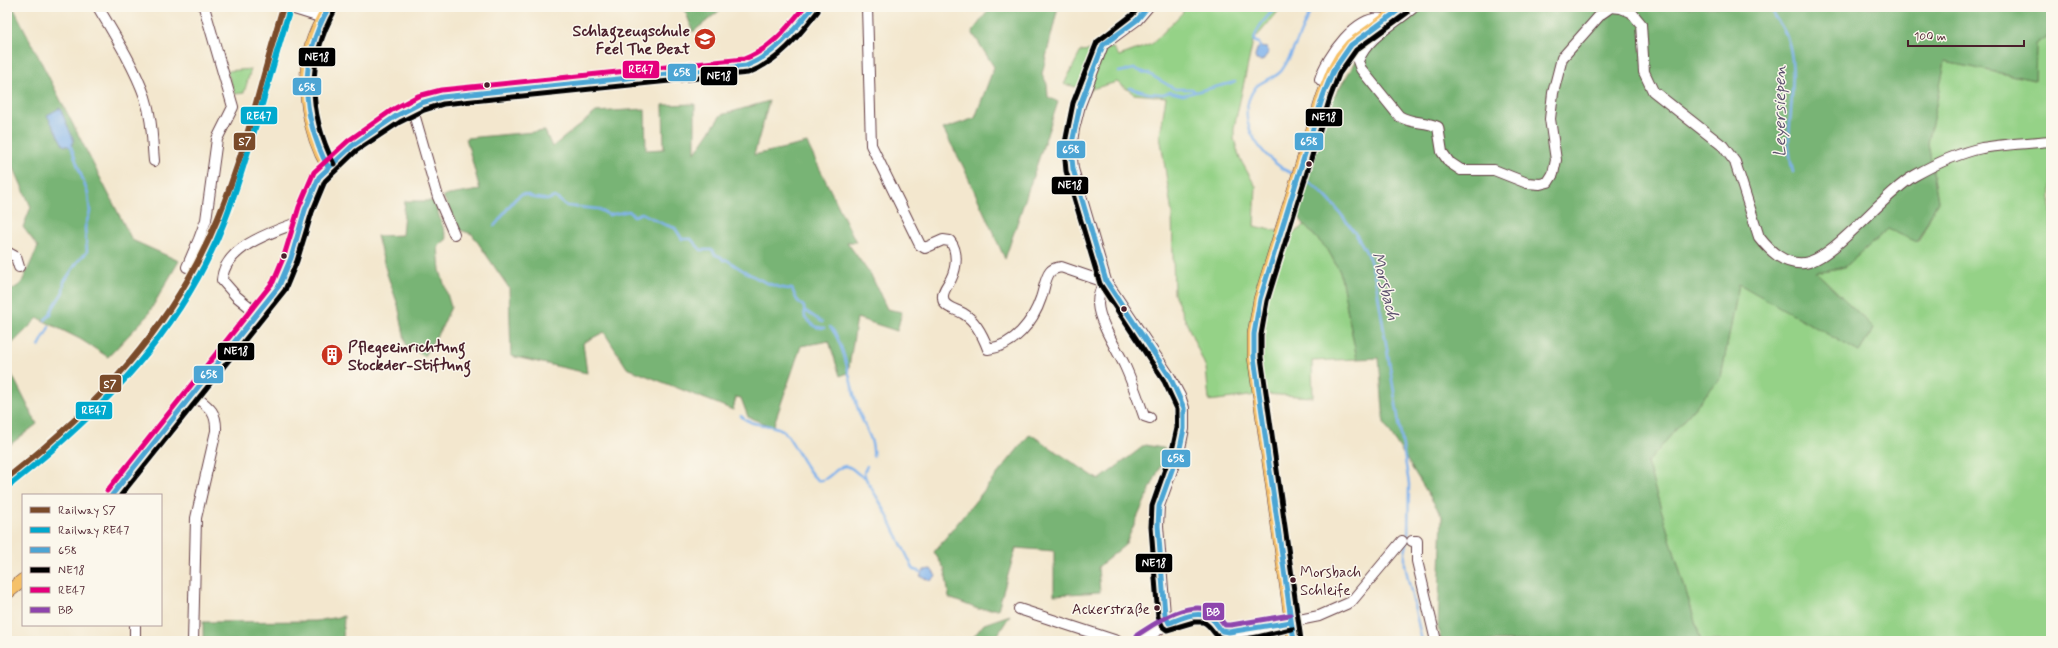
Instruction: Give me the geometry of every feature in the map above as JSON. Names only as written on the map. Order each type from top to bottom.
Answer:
[{"type":"main road","points":[[113,494],[258,314],[282,280],[291,258],[302,221],[320,177],[328,167],[352,146],[412,107],[432,100],[451,96],[746,66],[758,63],[769,56],[813,7]]},
{"type":"main road","points":[[1294,641],[1254,345],[1260,299],[1327,86],[1346,50],[1384,19],[1403,7]]},
{"type":"main road","points":[[326,13],[311,45],[308,87],[311,127],[320,152],[328,167]]},
{"type":"main road","points":[[7,593],[22,581]]},
{"type":"street","points":[[98,7],[129,63],[146,98],[152,126],[154,161]]},
{"type":"street","points":[[187,267],[200,239],[206,220],[217,139],[233,107],[204,7]]},
{"type":"street","points":[[289,7],[326,13]]},
{"type":"street","points":[[867,7],[871,145],[920,245],[925,248],[944,240],[950,240],[954,246],[956,257],[952,277],[943,293],[942,300],[946,305],[970,318],[988,349],[996,348],[1019,334],[1028,324],[1038,306],[1051,271],[1061,267],[1106,281]]},
{"type":"street","points":[[1148,7],[1137,20],[1102,45],[1082,98],[1071,148],[1073,169],[1106,281],[1170,377],[1180,396],[1184,408],[1184,429],[1180,448],[1159,506],[1158,526],[1165,615],[1169,624]]},
{"type":"street","points":[[1414,7],[1371,42],[1362,52],[1358,61],[1361,69],[1399,116],[1406,120],[1428,122],[1438,127],[1442,152],[1449,162],[1461,170],[1494,170],[1527,183],[1540,184],[1548,182],[1553,174],[1556,160],[1550,120],[1553,93],[1562,58],[1601,14],[1611,7],[1621,8],[1631,12],[1641,24],[1644,72],[1653,91],[1723,146],[1735,162],[1759,237],[1766,247],[1779,257],[1793,263],[1804,263],[1817,259],[1830,250],[1882,201],[1914,176],[1954,156],[1981,148],[2051,141]]},
{"type":"street","points":[[412,107],[438,197],[454,234]]},
{"type":"street","points":[[258,314],[236,296],[222,280],[223,272],[232,259],[248,244],[259,237],[302,221]]},
{"type":"street","points":[[7,252],[16,258],[19,267]]},
{"type":"street","points":[[1106,281],[1102,285],[1099,296],[1098,305],[1101,317],[1129,376],[1144,416],[1150,418]]},
{"type":"street","points":[[192,394],[210,409],[215,415],[216,421],[216,431],[196,518],[193,641]]},
{"type":"street","points":[[1140,641],[1169,624],[1201,614],[1213,619],[1222,631],[1228,632],[1318,616],[1351,602],[1410,541],[1417,561],[1436,641]]},
{"type":"street","points":[[1019,609],[1117,641]]},
{"type":"street","points":[[135,626],[135,641]]},
{"type":"street","points":[[1219,628],[1220,641]]},
{"type":"green space","points":[[7,7],[13,7],[132,240],[179,261],[147,316],[108,357],[80,339],[38,318],[7,349],[7,293],[21,284],[38,247],[23,227],[31,207],[13,166],[7,165]]},
{"type":"green space","points":[[684,7],[724,7],[693,32]]},
{"type":"green space","points":[[991,7],[1058,7],[1042,74],[1047,84],[1048,97],[1058,102],[1005,259],[963,166],[943,129],[975,118],[994,67],[972,32]]},
{"type":"green space","points":[[1183,7],[1282,7],[1253,41],[1234,128],[1234,139],[1240,159],[1256,187],[1254,226],[1291,234],[1305,226],[1328,250],[1340,272],[1357,359],[1312,361],[1313,397],[1265,394],[1209,401],[1206,368],[1174,294],[1172,214],[1160,135],[1166,97],[1134,94],[1117,82],[1088,90],[1064,84],[1081,51],[1113,48],[1119,56],[1152,44],[1183,12]]},
{"type":"green space","points":[[1412,7],[2051,7],[2051,34],[2036,44],[2035,80],[1945,62],[1928,143],[1938,201],[1917,242],[1888,229],[1845,267],[1816,272],[1874,328],[1859,352],[1739,284],[1721,377],[1647,463],[1701,641],[1441,641],[1438,628],[1442,516],[1384,423],[1379,358],[1357,359],[1340,272],[1328,250],[1305,226],[1293,208],[1326,109],[1369,41]]},
{"type":"green space","points":[[2051,34],[2051,641],[1701,641],[1647,463],[1721,377],[1739,283],[1859,352],[1874,328],[1816,272],[1845,267],[1888,229],[1918,242],[1938,201],[1928,143],[1945,62],[2035,80],[2036,44]]},
{"type":"green space","points":[[251,69],[244,93],[235,94],[227,71]]},
{"type":"green space","points":[[769,101],[754,155],[807,143],[856,242],[847,242],[872,277],[887,309],[902,312],[897,331],[857,318],[848,373],[840,376],[829,341],[801,346],[773,427],[748,417],[741,398],[736,397],[733,410],[627,368],[604,332],[583,343],[587,373],[511,356],[509,288],[472,234],[460,230],[443,196],[480,190],[466,138],[545,131],[552,147],[596,112],[645,109],[646,150],[664,149],[663,105],[695,104],[695,153],[721,115]]},
{"type":"green space","points":[[405,201],[434,201],[447,239],[438,246],[440,270],[451,307],[442,327],[424,356],[406,345],[398,305],[387,274],[377,236],[402,235]]},
{"type":"green space","points":[[7,365],[37,424],[7,447]]},
{"type":"green space","points":[[1030,434],[1099,480],[1145,445],[1168,449],[1125,545],[1098,567],[1100,592],[1054,595],[1054,551],[1016,548],[998,609],[978,609],[949,598],[945,570],[934,552]]},
{"type":"green space","points":[[1010,615],[994,641],[970,641],[984,624]]},
{"type":"green space","points":[[344,616],[343,641],[203,641],[203,622],[316,621]]},
{"type":"water","points":[[1260,47],[1267,48],[1269,52],[1262,61],[1256,60],[1255,57],[1257,49]]},
{"type":"water","points":[[60,108],[74,141],[71,147],[63,145],[47,115]]},
{"type":"water","points":[[931,569],[936,576],[931,581],[920,576],[924,570]]},
{"type":"waterway","points":[[1260,47],[1259,43],[1254,41],[1257,31],[1266,18],[1278,7]]},
{"type":"waterway","name":"Morsbach","points":[[1295,175],[1272,161],[1262,150],[1254,139],[1249,127],[1247,114],[1249,101],[1255,88],[1282,70],[1295,47],[1313,7]]},
{"type":"waterway","name":"Leyersiepen","points":[[1773,7],[1774,17],[1783,29],[1789,43],[1792,58],[1793,74],[1789,142],[1793,172]]},
{"type":"waterway","points":[[1119,72],[1134,69],[1149,74],[1175,89],[1192,89],[1195,92]]},
{"type":"waterway","points":[[1129,88],[1148,93],[1163,94],[1170,92],[1183,95],[1235,82]]},
{"type":"waterway","points":[[45,320],[51,314],[51,311],[63,292],[64,282],[78,261],[87,252],[85,227],[90,212],[88,194],[70,144]]},
{"type":"waterway","name":"Morsbach","points":[[1301,178],[1320,191],[1349,225],[1369,258],[1376,282],[1409,484],[1408,538],[1405,553],[1405,565],[1422,641]]},
{"type":"waterway","points":[[494,226],[516,198],[523,194],[547,200],[555,197],[567,206],[598,209],[609,215],[629,211],[634,216],[642,213],[663,224],[675,228],[682,239],[691,239],[701,250],[713,250],[714,254],[721,257],[723,260],[727,260],[758,279],[776,286],[792,289],[797,300],[804,307],[805,318],[816,327],[824,328]]},
{"type":"waterway","points":[[804,310],[822,322]]},
{"type":"waterway","points":[[39,346],[49,327]]},
{"type":"waterway","points":[[830,327],[835,333],[843,354],[856,403],[871,439],[873,456]]},
{"type":"waterway","points":[[741,416],[756,424],[779,428],[784,431],[805,465],[818,480],[825,479],[839,468],[846,466],[865,477]]},
{"type":"waterway","points":[[867,466],[864,472],[866,479],[884,509],[914,570],[921,572]]},
{"type":"rail line","name":"S7","points":[[7,478],[72,423],[102,393],[130,362],[156,329],[179,294],[200,257],[228,192],[245,140],[283,7]]},
{"type":"rail line","name":"RE47","points":[[11,484],[77,428],[108,398],[163,332],[187,297],[207,260],[225,220],[251,141],[290,9]]},
{"type":"transit line","name":"658","points":[[328,167],[312,127],[308,107],[307,87],[308,67],[312,47],[319,27],[329,7]]},
{"type":"transit line","name":"RE47","points":[[107,491],[273,282],[284,256],[299,207],[314,172],[348,141],[392,110],[418,96],[441,90],[744,59],[754,55],[770,44],[785,30],[804,7]]},
{"type":"transit line","name":"658","points":[[113,494],[279,286],[291,258],[305,210],[319,177],[352,146],[396,116],[421,103],[442,97],[746,66],[766,55],[783,41],[813,7]]},
{"type":"transit line","name":"NE18","points":[[1139,7],[1132,15],[1097,42],[1073,103],[1064,148],[1066,171],[1100,284],[1164,381],[1177,409],[1177,428],[1173,446],[1152,506],[1151,527],[1158,617],[1163,627],[1167,630],[1194,622],[1203,622],[1208,625],[1219,637],[1235,640],[1255,638],[1292,629]]},
{"type":"transit line","name":"658","points":[[1148,7],[1137,20],[1103,45],[1080,105],[1071,148],[1073,169],[1106,281],[1170,377],[1184,408],[1184,429],[1180,448],[1159,506],[1158,526],[1165,615],[1169,623]]},
{"type":"transit line","name":"658","points":[[1294,641],[1254,357],[1254,334],[1260,299],[1323,96],[1333,71],[1351,45],[1403,7]]},
{"type":"transit line","name":"NE18","points":[[334,164],[325,145],[319,125],[315,106],[314,87],[315,67],[319,48],[335,10]]},
{"type":"transit line","name":"NE18","points":[[122,494],[285,290],[297,261],[312,212],[325,181],[356,151],[400,122],[424,110],[443,104],[748,73],[759,68],[778,55],[795,39],[818,11]]},
{"type":"transit line","name":"NE18","points":[[1301,640],[1261,357],[1261,335],[1267,301],[1330,98],[1339,74],[1356,50],[1407,13]]},
{"type":"transit line","name":"BB","points":[[1137,635],[1162,619],[1191,608],[1210,610],[1217,614],[1225,625],[1290,615]]},
{"type":"transit line","name":"658","points":[[1169,623],[1190,615],[1202,615],[1212,619],[1222,631],[1229,632],[1291,622]]},
{"type":"place","name":"Schlagzeugschule Feel The Beat","points":[[705,39]]},
{"type":"place","name":"Pflegeeinrichtung Stockder-Stiftung","points":[[332,355]]},
{"type":"place","name":"Morsbach Schleife","points":[[1293,580]]},
{"type":"place","name":"Ackerstraße","points":[[1157,608]]}]
